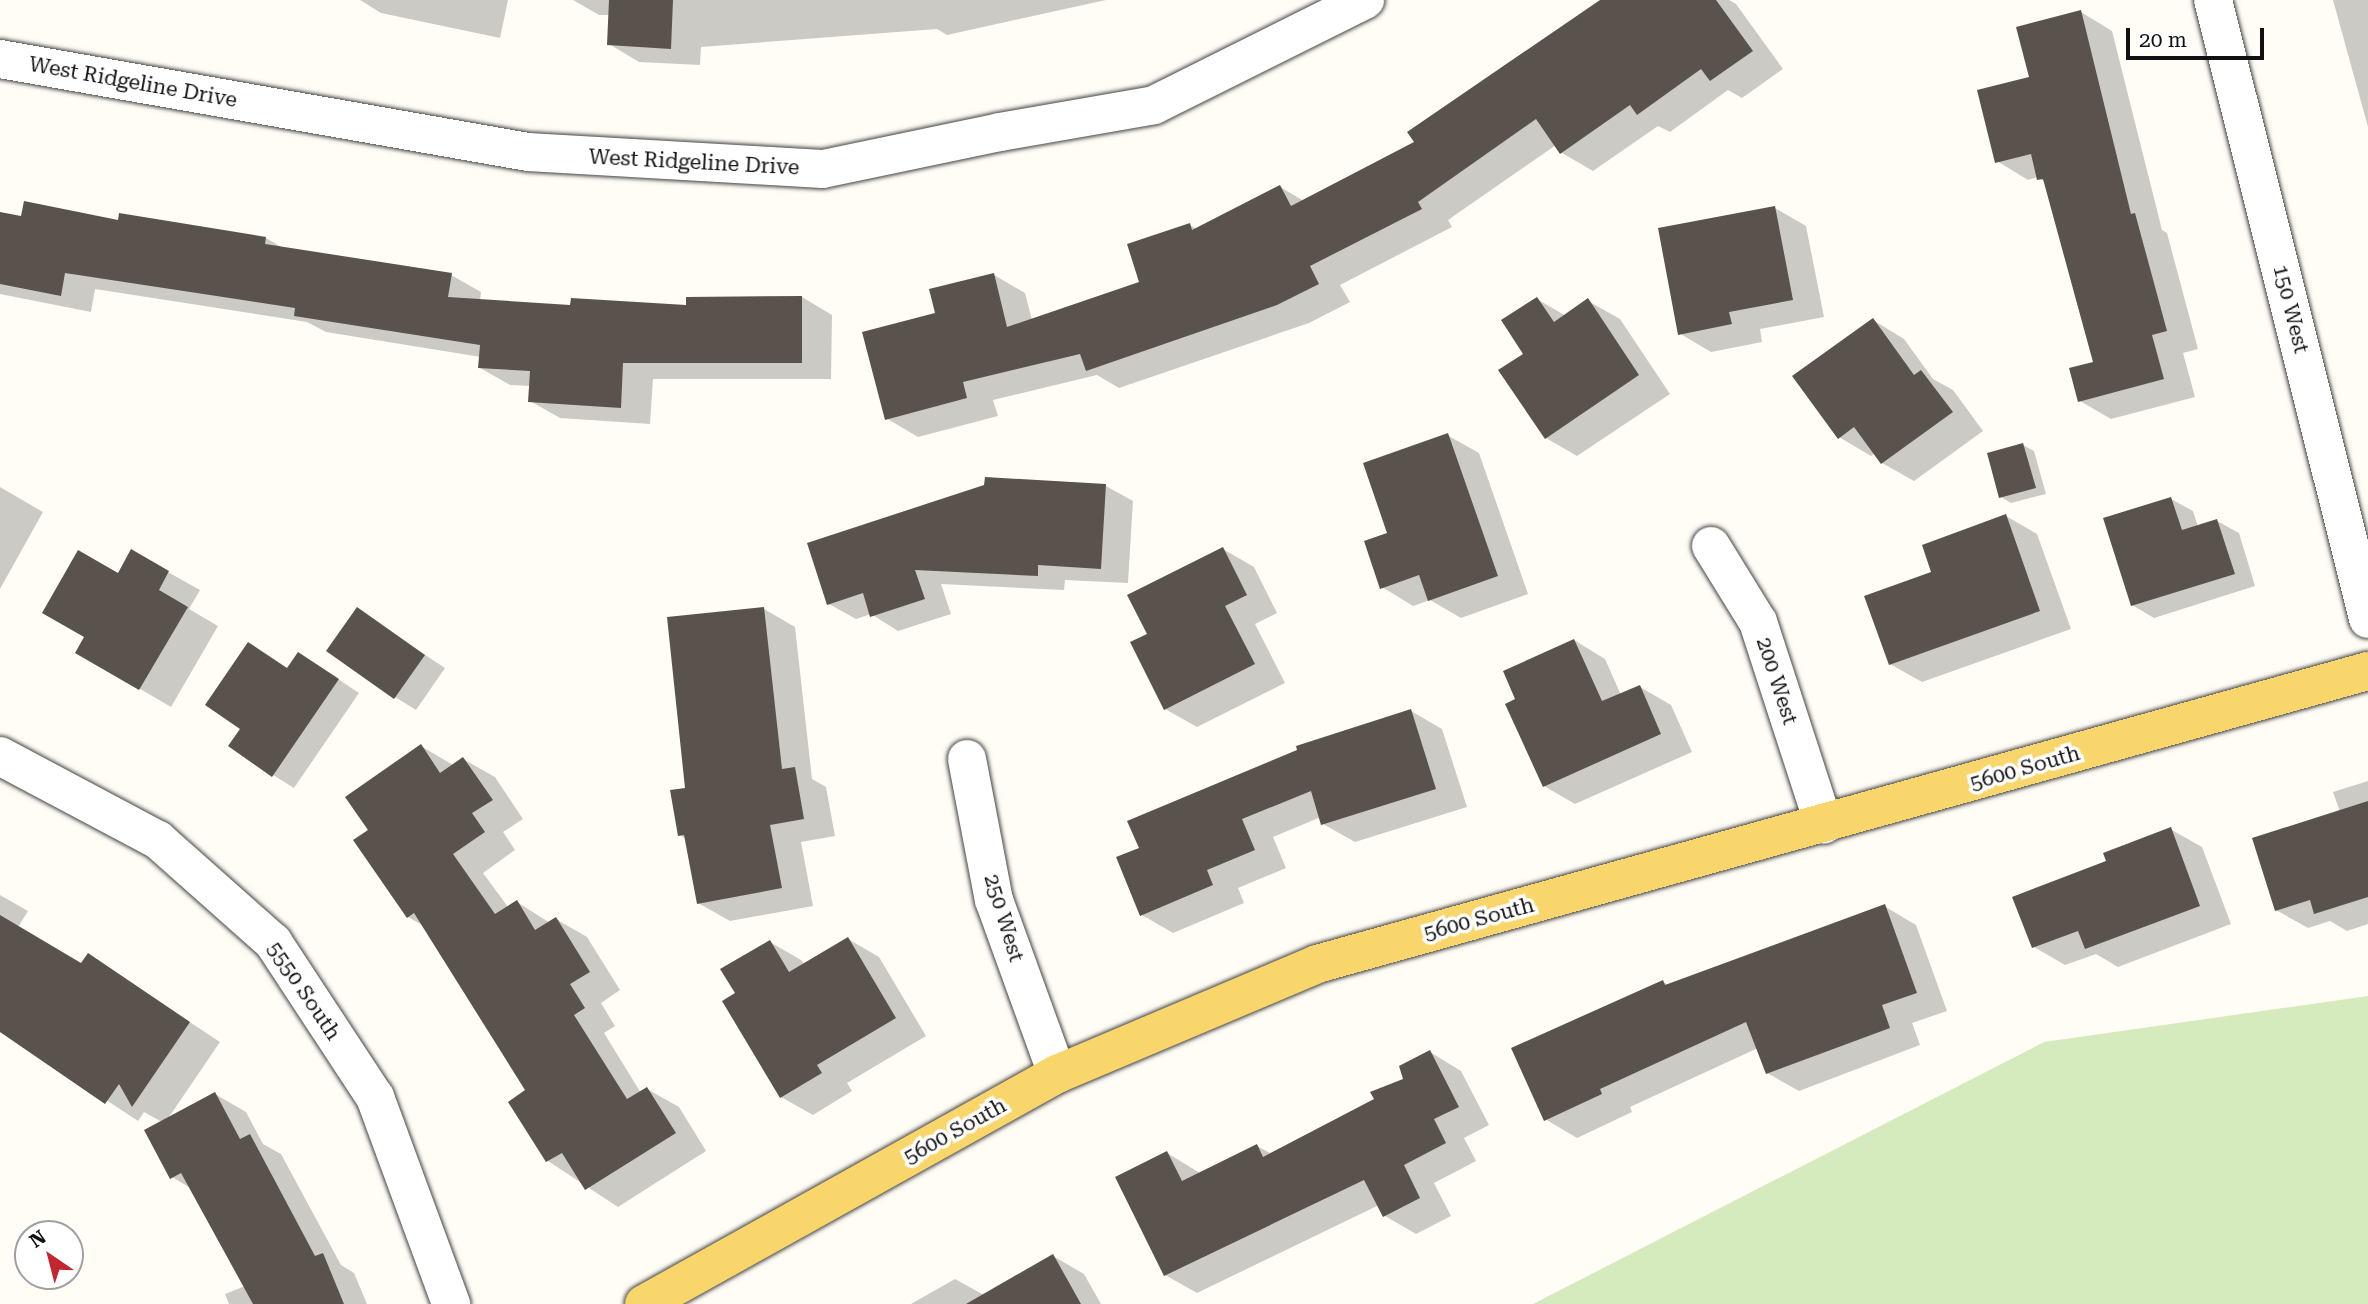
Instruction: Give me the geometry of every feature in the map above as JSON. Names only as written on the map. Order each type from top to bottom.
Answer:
[{"type":"main road","name":"5600 South","points":[[644,1304],[1057,1074],[1317,964],[1824,825],[2368,671]]},
{"type":"street","name":"West Ridgeline Drive","points":[[0,59],[528,152],[823,169],[1000,132],[1154,105],[1365,0]]},
{"type":"street","name":"150 West","points":[[2213,0],[2368,618]]},
{"type":"street","name":"200 West","points":[[1711,546],[1758,622],[1824,825]]},
{"type":"street","name":"5550 South","points":[[0,756],[158,840],[273,943],[375,1097],[451,1304]]},
{"type":"street","name":"250 West","points":[[967,759],[994,900],[1057,1074]]},
{"type":"green space","points":[[2368,996],[2368,1304],[1533,1304],[2044,1042]]},
{"type":"building","points":[[609,0],[673,0],[671,49],[607,45]]},
{"type":"building","points":[[1600,0],[1716,0],[1753,51],[1710,81],[1701,69],[1637,115],[1630,105],[1560,154],[1536,119],[1418,202],[1422,209],[1310,266],[1319,284],[1277,305],[1086,371],[1080,354],[963,382],[967,398],[885,420],[862,332],[935,313],[929,289],[994,273],[1007,327],[1139,282],[1127,244],[1190,223],[1192,230],[1280,185],[1291,206],[1414,142],[1407,132]]},
{"type":"building","points":[[2081,10],[2131,214],[2135,213],[2167,331],[2152,335],[2164,379],[2078,402],[2069,368],[2093,362],[2043,179],[2037,180],[2031,154],[1995,163],[1977,90],[2029,77],[2016,27]]},
{"type":"building","points":[[24,201],[118,220],[119,213],[266,237],[265,244],[452,273],[448,297],[570,305],[571,298],[686,305],[686,297],[802,296],[802,363],[623,363],[621,408],[528,402],[530,371],[478,368],[480,345],[294,316],[295,308],[65,273],[61,296],[0,284],[0,212],[21,216]]},
{"type":"building","points":[[1775,206],[1793,300],[1729,312],[1732,324],[1678,335],[1658,228]]},
{"type":"building","points":[[1537,297],[1554,322],[1588,298],[1639,375],[1545,439],[1498,370],[1523,354],[1501,320]]},
{"type":"building","points":[[1873,318],[1914,375],[1921,370],[1953,412],[1881,464],[1854,427],[1838,439],[1792,376]]},
{"type":"building","points":[[1448,433],[1498,576],[1428,601],[1419,575],[1380,589],[1364,541],[1387,533],[1363,463]]},
{"type":"building","points":[[2023,443],[2036,488],[1999,498],[1987,453]]},
{"type":"building","points":[[985,477],[1106,484],[1101,569],[1038,565],[1038,576],[915,570],[925,599],[870,617],[863,593],[827,605],[807,543],[984,485]]},
{"type":"building","points":[[2171,497],[2182,530],[2217,519],[2235,574],[2131,606],[2103,518]]},
{"type":"building","points":[[2006,514],[2040,611],[1889,665],[1864,596],[1931,572],[1922,545]]},
{"type":"building","points":[[1223,547],[1247,595],[1225,606],[1255,664],[1164,710],[1130,642],[1147,634],[1127,595]]},
{"type":"building","points":[[131,549],[169,571],[159,590],[188,607],[139,690],[75,653],[84,637],[42,613],[78,550],[118,573]]},
{"type":"building","points":[[357,607],[425,655],[394,699],[326,651]]},
{"type":"building","points":[[764,607],[782,769],[795,767],[804,819],[770,825],[782,888],[697,904],[684,835],[678,836],[670,790],[685,788],[667,617]]},
{"type":"building","points":[[1574,639],[1602,701],[1640,685],[1661,734],[1543,787],[1505,704],[1515,699],[1503,671]]},
{"type":"building","points":[[248,642],[287,668],[298,652],[339,679],[272,777],[228,746],[240,729],[205,705]]},
{"type":"building","points":[[1411,709],[1436,789],[1321,825],[1311,791],[1242,819],[1255,850],[1207,870],[1213,885],[1140,916],[1116,857],[1139,848],[1127,821],[1297,750],[1296,746]]},
{"type":"building","points":[[421,744],[440,773],[463,757],[493,800],[472,813],[485,832],[453,854],[495,914],[517,900],[535,930],[556,917],[590,972],[570,984],[585,1008],[574,1015],[627,1099],[647,1087],[676,1133],[585,1190],[562,1153],[546,1162],[508,1102],[525,1090],[414,913],[407,918],[353,840],[368,830],[345,797]]},
{"type":"building","points":[[2368,801],[2368,897],[2314,914],[2310,900],[2275,911],[2252,838]]},
{"type":"building","points":[[2171,827],[2200,906],[2085,949],[2078,931],[2032,948],[2012,897],[2106,861],[2103,853]]},
{"type":"building","points":[[1885,904],[1917,993],[1882,1005],[1890,1028],[1766,1074],[1746,1022],[1600,1089],[1602,1094],[1544,1121],[1511,1048],[1663,980],[1665,985]]},
{"type":"building","points":[[0,915],[81,963],[88,953],[190,1022],[132,1107],[119,1084],[105,1104],[0,1032]]},
{"type":"building","points":[[848,937],[896,1018],[817,1065],[822,1073],[780,1098],[722,1001],[735,993],[720,969],[770,940],[789,972]]},
{"type":"building","points":[[1430,1050],[1459,1107],[1434,1119],[1446,1143],[1404,1165],[1420,1198],[1383,1217],[1364,1180],[1164,1276],[1115,1177],[1167,1151],[1182,1181],[1257,1144],[1263,1157],[1374,1099],[1370,1092],[1403,1079],[1399,1066]]},
{"type":"building","points":[[215,1092],[240,1139],[250,1134],[315,1256],[323,1253],[344,1304],[253,1304],[181,1173],[170,1179],[144,1130]]},
{"type":"building","points":[[1053,1254],[1081,1304],[966,1304]]}]
